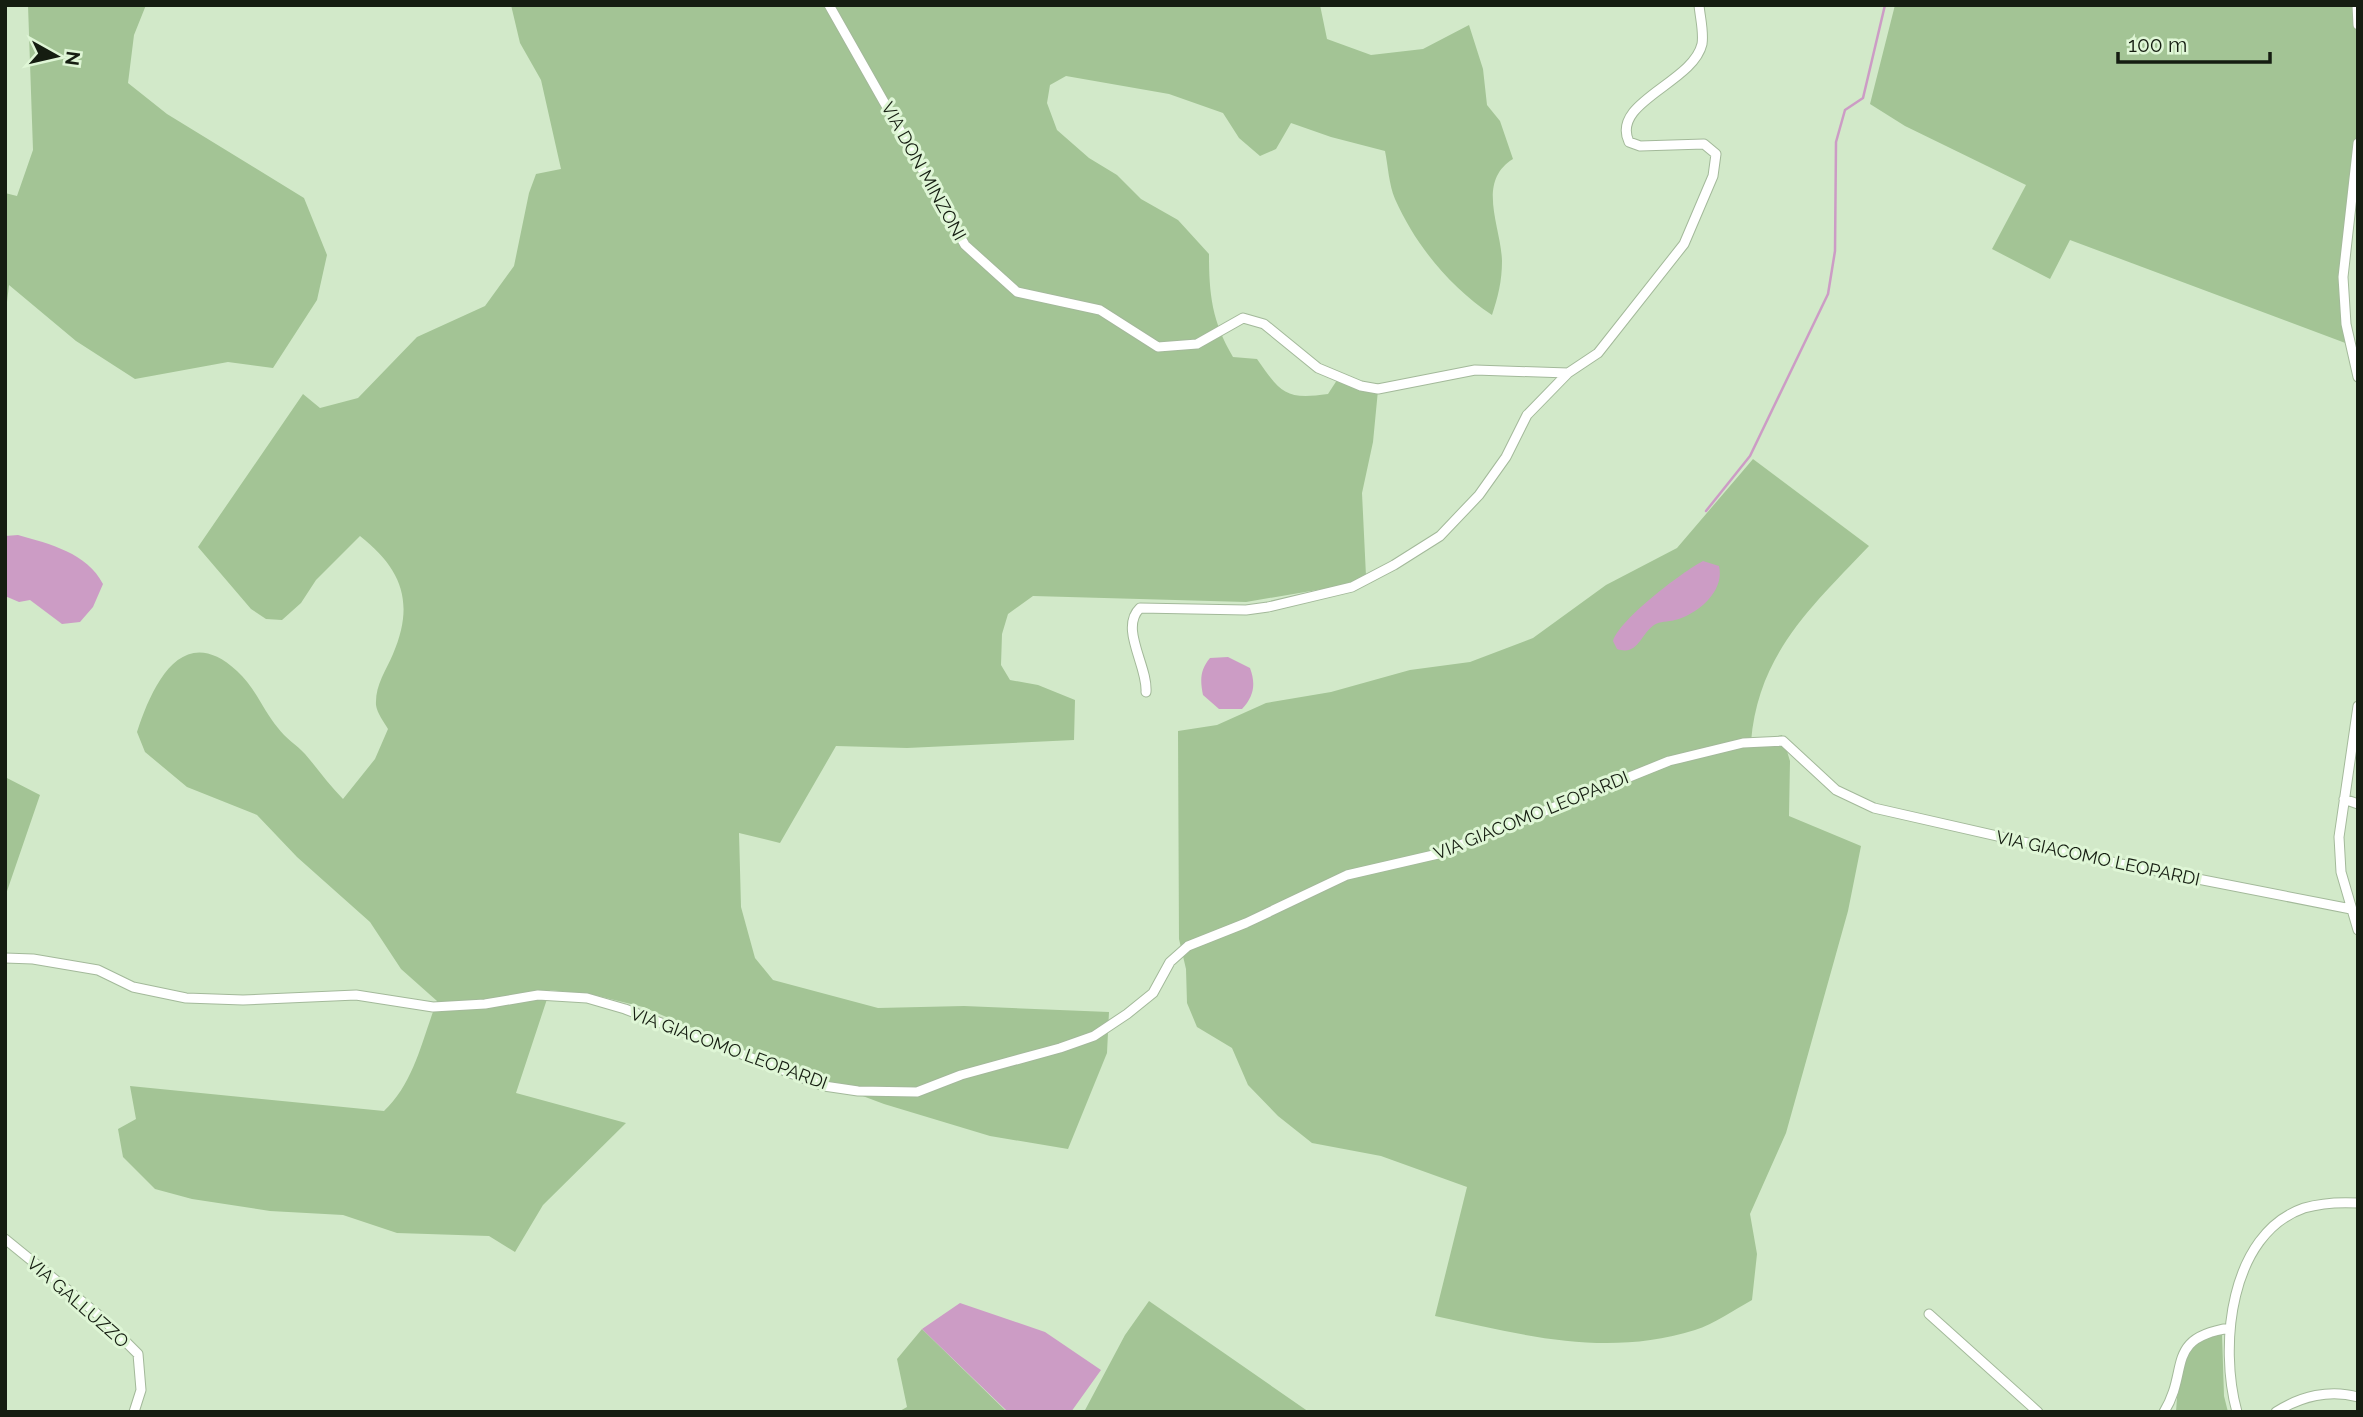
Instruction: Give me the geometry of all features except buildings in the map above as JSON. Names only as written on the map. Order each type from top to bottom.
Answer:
[{"type":"street","name":"VIA DON MINZONI","points":[[829,5],[860,55],[965,245],[1017,292],[1100,310],[1157,347],[1197,344],[1243,318],[1249,318],[1264,324],[1318,369],[1361,386],[1378,389],[1475,370],[1568,373]]},
{"type":"street","points":[[1146,692],[1144,667],[1133,630],[1133,620],[1140,607],[1246,610],[1352,587],[1370,579],[1440,536],[1479,495],[1506,457],[1527,415],[1568,373],[1598,353],[1684,244],[1713,176],[1716,154],[1704,144],[1640,146],[1629,142],[1624,130],[1627,117],[1687,69],[1696,57],[1702,44],[1699,5]]},
{"type":"street","points":[[2357,5],[2358,25]]},
{"type":"street","points":[[2358,143],[2343,277],[2346,324],[2358,377]]},
{"type":"street","points":[[2341,352],[2355,357]]},
{"type":"street","points":[[2358,706],[2344,799],[2339,856],[2358,930]]},
{"type":"street","name":"VIA GIACOMO LEOPARDI","points":[[5,958],[33,959],[98,970],[133,987],[186,998],[243,1000],[356,995],[433,1007],[485,1004],[538,995],[587,998],[625,1009],[824,1086],[858,1091],[917,1092],[961,1075],[1094,1036],[1153,993],[1170,962],[1188,946],[1246,923],[1347,876],[1438,854],[1669,761],[1743,743],[1783,741],[1809,762],[1836,790],[1874,808],[2141,869],[2351,909]]},
{"type":"street","points":[[2344,799],[2358,804]]},
{"type":"street","points":[[2237,1412],[2231,1383],[2230,1328],[2235,1295],[2243,1271],[2269,1233],[2302,1209],[2358,1202]]},
{"type":"street","name":"VIA GALLUZZO","points":[[5,1239],[101,1317],[138,1354],[141,1390],[134,1412]]},
{"type":"street","points":[[1929,1314],[2038,1412]]},
{"type":"street","points":[[2164,1412],[2173,1397],[2176,1373],[2184,1351],[2198,1336],[2230,1328]]},
{"type":"street","points":[[2276,1412],[2310,1396],[2337,1394],[2358,1397]]},
{"type":"green space","points":[[28,5],[146,5],[134,35],[128,83],[167,114],[304,198],[327,255],[317,300],[273,368],[228,362],[135,379],[76,341],[9,285],[5,319],[5,193],[17,196],[33,150]]},
{"type":"green space","points":[[511,5],[1320,5],[1327,39],[1371,55],[1423,49],[1469,25],[1483,69],[1487,105],[1500,121],[1513,159],[1502,169],[1493,192],[1502,261],[1499,289],[1492,315],[1448,278],[1413,233],[1393,194],[1385,151],[1291,123],[1276,149],[1260,156],[1239,138],[1223,113],[1169,94],[1066,76],[1050,85],[1047,103],[1057,130],[1089,158],[1117,175],[1141,199],[1178,220],[1209,254],[1213,307],[1220,331],[1233,357],[1257,359],[1279,387],[1293,395],[1328,394],[1339,377],[1378,390],[1373,442],[1362,493],[1366,576],[1352,584],[1246,602],[1033,596],[1008,614],[1002,634],[1001,665],[1010,680],[1038,685],[1075,700],[1074,740],[907,748],[836,746],[780,843],[739,833],[741,907],[755,958],[773,980],[878,1008],[964,1006],[1109,1012],[1107,1053],[1068,1149],[990,1136],[884,1104],[772,1062],[643,1007],[594,995],[550,990],[516,1093],[626,1123],[543,1205],[515,1252],[489,1236],[397,1233],[343,1215],[270,1211],[192,1199],[155,1189],[123,1157],[118,1129],[136,1119],[130,1086],[384,1111],[394,1101],[409,1077],[437,1001],[401,969],[370,922],[297,857],[257,815],[187,787],[145,752],[137,732],[151,696],[172,665],[185,656],[200,653],[218,657],[243,677],[281,732],[305,754],[343,799],[375,759],[388,729],[377,708],[377,691],[400,636],[403,619],[400,588],[386,561],[360,536],[316,580],[301,603],[282,620],[266,619],[251,609],[198,547],[303,394],[320,408],[358,398],[417,337],[485,306],[514,266],[529,193],[536,174],[561,169],[541,80],[520,43]]},
{"type":"green space","points":[[1895,5],[2358,5],[2358,147],[2341,310],[2348,344],[2070,240],[2050,279],[1992,249],[2026,185],[1905,126],[1870,104]]},
{"type":"green space","points":[[1753,459],[1869,546],[1808,611],[1776,657],[1764,683],[1751,742],[1782,735],[1790,761],[1789,816],[1861,846],[1848,911],[1786,1133],[1750,1214],[1757,1254],[1752,1300],[1717,1321],[1695,1330],[1629,1342],[1565,1341],[1435,1316],[1467,1187],[1381,1156],[1312,1143],[1278,1116],[1248,1085],[1232,1048],[1197,1027],[1187,1003],[1186,969],[1179,939],[1178,731],[1217,725],[1266,703],[1331,692],[1410,670],[1470,662],[1533,638],[1606,585],[1677,548]]},
{"type":"green space","points":[[5,777],[40,795],[5,897]]},
{"type":"green space","points":[[1149,1301],[1309,1412],[1084,1412],[1125,1335]]},
{"type":"green space","points":[[922,1329],[1007,1412],[898,1412],[907,1407],[897,1359]]},
{"type":"green space","points":[[2222,1334],[2224,1396],[2228,1412],[2176,1412],[2179,1368],[2196,1340]]},
{"type":"shaded area","points":[[18,535],[66,551],[78,557],[96,573],[103,584],[93,607],[80,622],[62,624],[30,600],[19,602],[5,596],[5,536]]},
{"type":"shaded area","points":[[1703,561],[1719,566],[1718,584],[1708,600],[1684,617],[1654,625],[1630,650],[1617,649],[1613,641],[1627,621],[1667,586]]},
{"type":"shaded area","points":[[1228,657],[1250,668],[1252,674],[1251,695],[1242,709],[1219,709],[1203,695],[1202,675],[1207,662],[1210,658]]},
{"type":"shaded area","points":[[960,1303],[1045,1332],[1101,1370],[1071,1412],[1008,1412],[922,1329]]},
{"type":"waterway","points":[[1706,511],[1750,456],[1828,294],[1835,251],[1836,142],[1845,110],[1863,98],[1885,5]]}]
